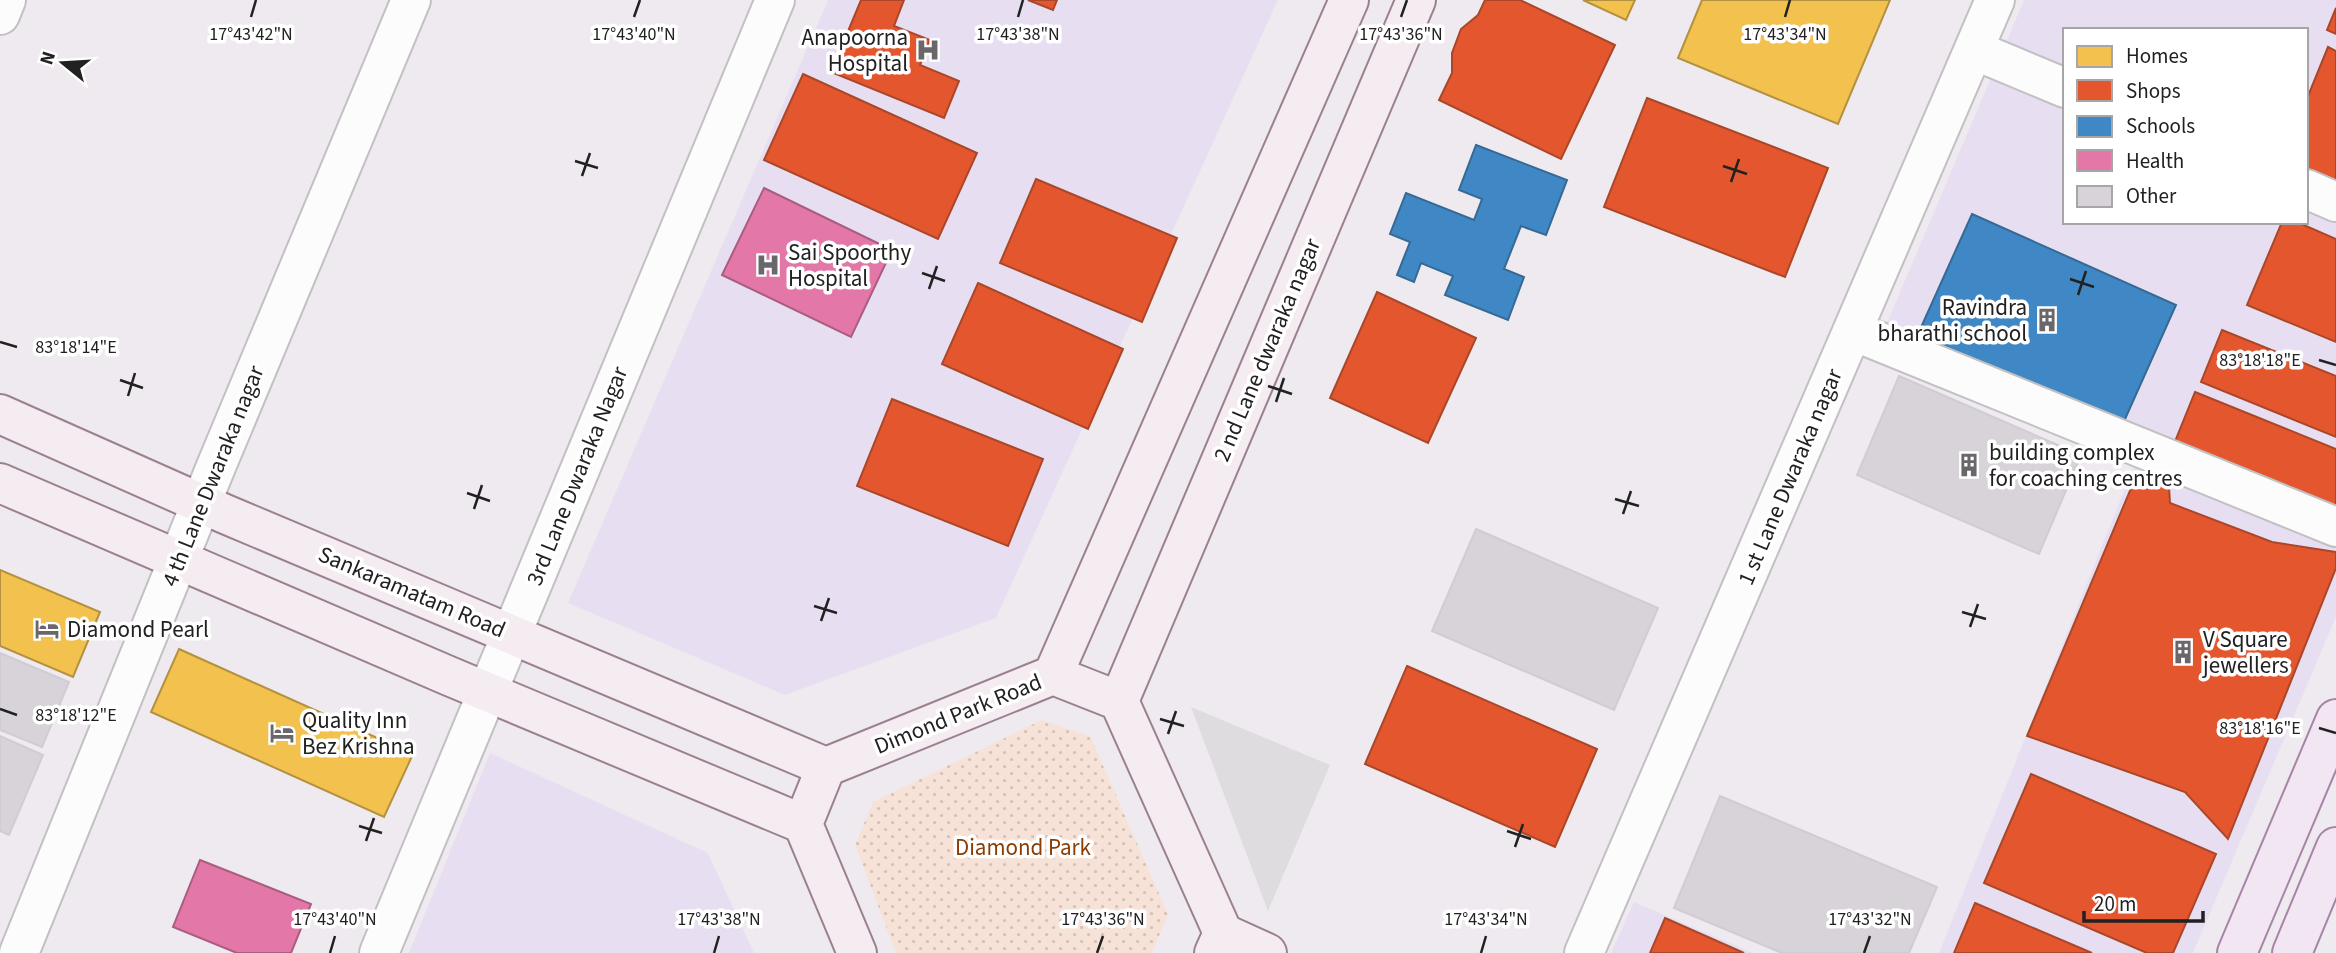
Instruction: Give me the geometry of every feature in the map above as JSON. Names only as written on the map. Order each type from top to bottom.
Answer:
[{"type":"main road","points":[[1053,675],[1349,0]]},
{"type":"main road","name":"2 nd Lane dwaraka nagar","points":[[1119,701],[1416,0]]},
{"type":"main road","name":"Sankaramatam Road","points":[[0,414],[201,503],[826,767]]},
{"type":"main road","points":[[0,483],[803,824],[857,953]]},
{"type":"main road","name":"Dimond Park Road","points":[[826,767],[1053,675],[1119,701]]},
{"type":"main road","points":[[1119,701],[1219,943],[1267,953]]},
{"type":"main road","points":[[2237,953],[2336,719]]},
{"type":"main road","points":[[803,824],[826,767]]},
{"type":"main road","points":[[2292,953],[2336,847]]},
{"type":"street","points":[[0,15],[6,0]]},
{"type":"street","name":"4 th Lane Dwaraka nagar","points":[[19,953],[178,558],[411,0]]},
{"type":"street","name":"3rd Lane Dwaraka Nagar","points":[[379,953],[775,0]]},
{"type":"street","name":"1 st Lane Dwaraka nagar","points":[[1584,953],[1995,0]]},
{"type":"street","points":[[1974,50],[2063,87]]},
{"type":"street","points":[[2308,190],[2336,202]]},
{"type":"street","points":[[1853,331],[2336,527]]},
{"type":"shaded area","points":[[828,0],[1278,0],[996,618],[785,695],[568,603]]},
{"type":"shaded area","points":[[2024,0],[2336,0],[2336,516],[1884,330]]},
{"type":"shaded area","points":[[2136,461],[2336,544],[2336,617],[2193,953],[1939,953]]},
{"type":"shaded area","points":[[1191,707],[1330,765],[1268,911]]},
{"type":"shaded area","points":[[490,753],[708,853],[754,953],[409,953]]},
{"type":"shaded area","points":[[1634,902],[1753,953],[1611,953]]},
{"type":"green space","name":"Diamond Park","points":[[1042,720],[1090,736],[1168,914],[1152,953],[896,953],[855,845],[873,802]]},
{"type":"building: Homes","points":[[1583,0],[1635,0],[1626,20]]},
{"type":"building: Homes","points":[[1702,0],[1890,0],[1838,124],[1678,58]]},
{"type":"building: Homes","name":"Diamond Pearl","points":[[0,570],[100,612],[73,677],[0,646]]},
{"type":"building: Homes","name":"Quality Inn Bez Krishna","points":[[179,649],[413,754],[384,817],[151,712]]},
{"type":"building: Shops","points":[[861,0],[904,0],[894,26],[930,40],[920,65],[959,81],[944,118],[831,72]]},
{"type":"building: Shops","points":[[1028,0],[1057,0],[1053,10]]},
{"type":"building: Shops","points":[[1485,0],[1520,0],[1615,45],[1561,159],[1439,100],[1452,73],[1452,53],[1461,29],[1478,15]]},
{"type":"building: Shops","points":[[2336,8],[2336,34],[2327,30]]},
{"type":"building: Shops","points":[[2328,47],[2336,51],[2336,184],[2308,173],[2308,96]]},
{"type":"building: Shops","points":[[803,74],[977,153],[938,239],[764,160]]},
{"type":"building: Shops","points":[[1647,98],[1828,168],[1785,277],[1604,207]]},
{"type":"building: Shops","points":[[1036,179],[1177,238],[1142,322],[1000,263]]},
{"type":"building: Shops","points":[[2281,224],[2302,224],[2336,239],[2336,342],[2247,305]]},
{"type":"building: Shops","points":[[978,283],[1123,349],[1088,429],[942,364]]},
{"type":"building: Shops","points":[[1377,292],[1476,338],[1428,443],[1330,398]]},
{"type":"building: Shops","points":[[2222,330],[2336,376],[2336,437],[2201,382]]},
{"type":"building: Shops","points":[[2195,392],[2336,449],[2336,510],[2174,444]]},
{"type":"building: Shops","points":[[892,399],[1043,459],[1008,546],[857,486]]},
{"type":"building: Shops","name":"V Square jewellers","points":[[2137,474],[2169,487],[2170,503],[2272,542],[2336,552],[2336,568],[2228,839],[2185,792],[2027,736]]},
{"type":"building: Shops","points":[[1407,666],[1597,749],[1555,847],[1365,764]]},
{"type":"building: Shops","points":[[2031,774],[2216,854],[2173,953],[2147,953],[1984,883]]},
{"type":"building: Shops","points":[[1975,903],[2092,953],[1954,953]]},
{"type":"building: Shops","points":[[1665,918],[1744,953],[1650,953]]},
{"type":"building: Schools","points":[[1476,145],[1567,180],[1546,235],[1521,226],[1504,269],[1524,277],[1508,320],[1445,295],[1453,276],[1421,263],[1414,282],[1397,275],[1410,242],[1390,234],[1406,193],[1474,220],[1482,199],[1459,190]]},
{"type":"building: Schools","name":"Ravindra bharathi school","points":[[1972,214],[2176,305],[2122,426],[1918,334]]},
{"type":"building: Health","points":[[764,188],[892,250],[851,337],[722,275]]},
{"type":"building: Health","points":[[200,860],[311,904],[291,953],[237,953],[173,927]]},
{"type":"building: Other","name":"building complex for coaching centres","points":[[1899,376],[2081,455],[2039,554],[1857,475]]},
{"type":"building: Other","points":[[1476,529],[1658,608],[1614,710],[1432,631]]},
{"type":"building: Other","points":[[0,653],[69,682],[42,747],[0,730]]},
{"type":"building: Other","points":[[0,736],[43,755],[9,835],[0,831]]},
{"type":"building: Other","points":[[1720,796],[1937,887],[1909,953],[1782,953],[1674,908]]},
{"type":"place","name":"Anapoorna Hospital","points":[[928,50]]},
{"type":"place","name":"Sai Spoorthy Hospital","points":[[768,265]]},
{"type":"place","name":"Ravindra bharathi school","points":[[2047,320]]},
{"type":"place","name":"building complex for coaching centres","points":[[1969,465]]},
{"type":"place","name":"Diamond Pearl","points":[[47,629]]},
{"type":"place","name":"V Square jewellers","points":[[2183,652]]},
{"type":"place","name":"Quality Inn Bez Krishna","points":[[282,733]]}]
